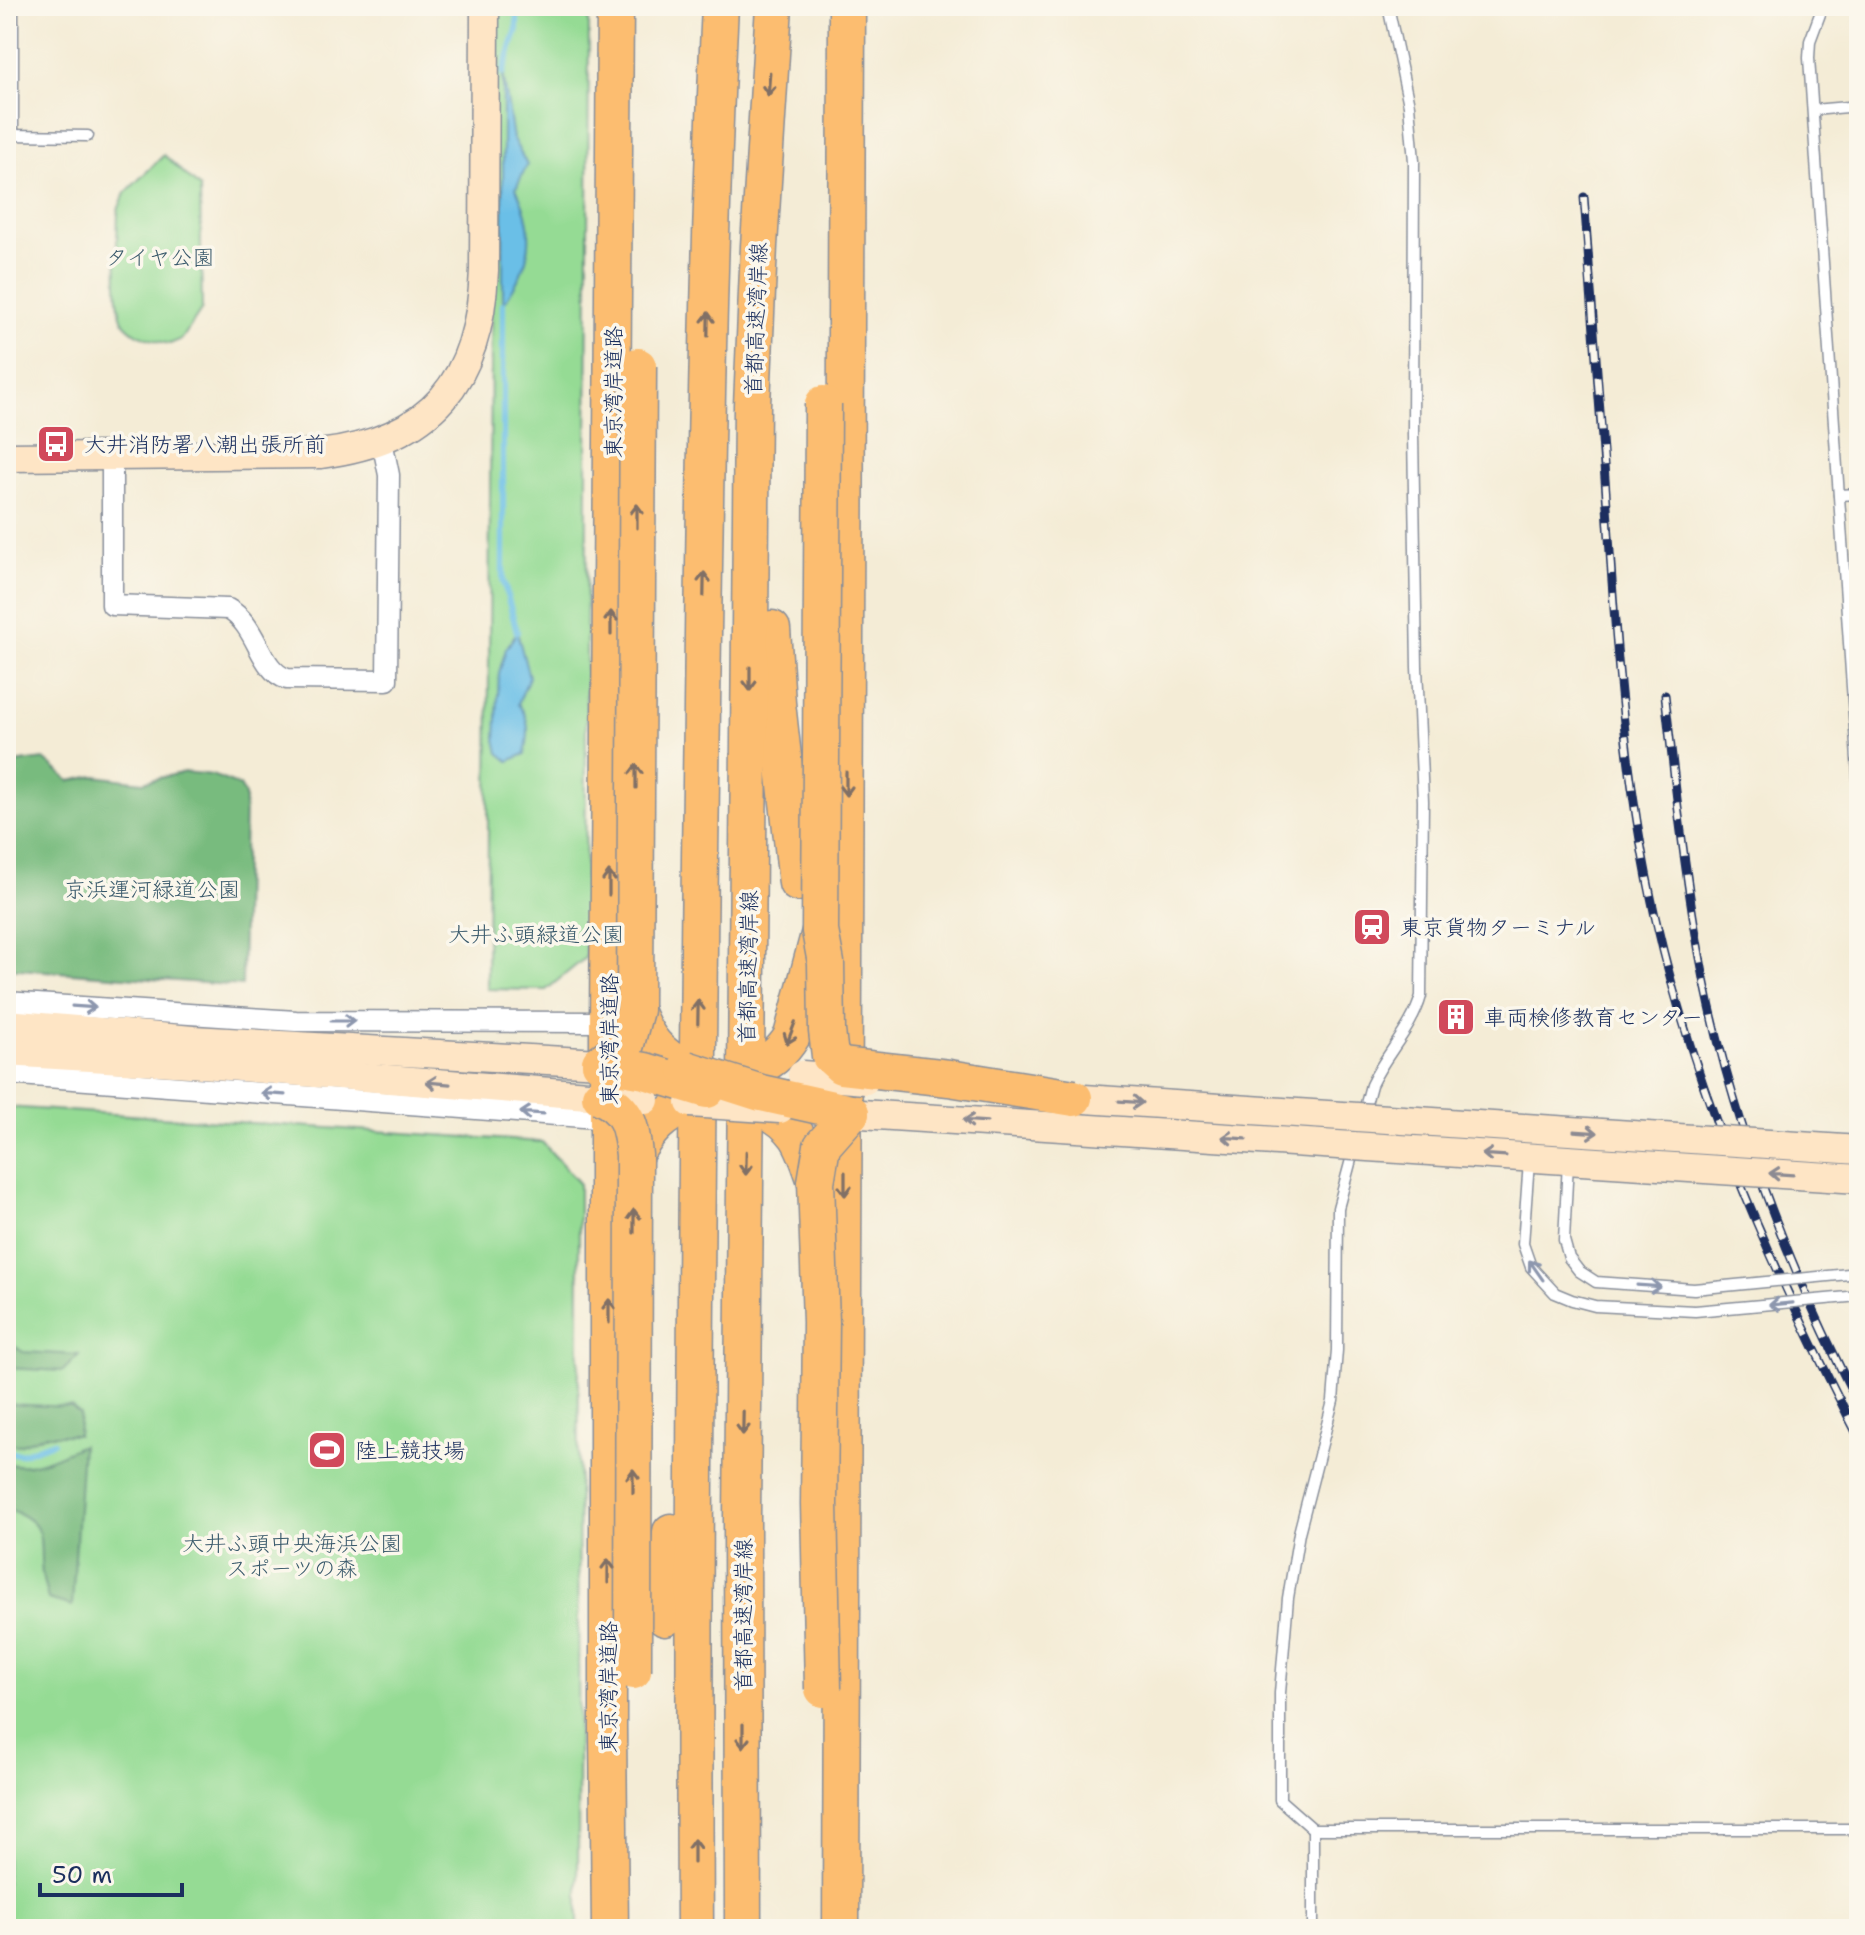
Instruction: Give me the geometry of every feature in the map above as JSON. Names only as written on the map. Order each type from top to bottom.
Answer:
[{"type":"highway","name":"東京湾岸道路","points":[[610,1929],[603,1093],[622,1016],[614,220],[615,6]]},
{"type":"highway","points":[[603,1093],[626,1044],[622,1016],[638,366],[638,6]]},
{"type":"highway","points":[[710,6],[712,172]]},
{"type":"highway","points":[[695,1929],[693,1510],[706,403],[720,6]]},
{"type":"highway","name":"首都高速湾岸線","points":[[743,1929],[742,1518],[752,405],[774,7]]},
{"type":"highway","points":[[847,20],[825,161],[820,931],[826,963],[828,1043],[834,1062],[841,1066],[949,1078],[1074,1098]]},
{"type":"highway","points":[[839,1929],[847,20]]},
{"type":"highway","points":[[614,220],[638,366]]},
{"type":"highway","points":[[752,405],[759,434],[777,703],[797,883]]},
{"type":"highway","points":[[634,1155],[650,1129],[667,1114],[722,1088],[785,1049],[792,1036],[820,931]]},
{"type":"highway","points":[[622,1016],[644,1032],[655,1048],[722,1088],[783,1118],[794,1130],[816,1182]]},
{"type":"highway","points":[[603,1093],[645,1071],[851,1113]]},
{"type":"highway","points":[[645,1100],[802,1075]]},
{"type":"highway","points":[[603,1093],[624,1113],[632,1134],[634,1155],[633,1671],[610,1929]]},
{"type":"highway","points":[[839,1929],[829,1864],[823,1689],[819,1504],[821,1322],[816,1182],[822,1146],[851,1113]]},
{"type":"highway","points":[[665,1618],[696,1218]]},
{"type":"street","points":[[6,457],[320,454],[382,441],[415,423],[445,394],[469,356],[479,328],[484,270],[485,6]]},
{"type":"street","points":[[112,456],[112,605],[228,609],[239,615],[250,628],[278,677],[387,680],[389,475],[382,441]]},
{"type":"street","points":[[6,1002],[296,1021],[622,1016]]},
{"type":"street","points":[[6,1024],[191,1052],[603,1093],[645,1100]]},
{"type":"street","points":[[6,1052],[191,1052]]},
{"type":"street","points":[[6,1074],[603,1093]]},
{"type":"street","points":[[802,1075],[1074,1098],[1859,1150]]},
{"type":"street","points":[[851,1113],[1859,1179]]},
{"type":"lane","points":[[13,6],[10,135],[88,136]]},
{"type":"lane","points":[[1388,6],[1409,105],[1414,161],[1413,434],[1423,814],[1421,996],[1410,1025],[1380,1066],[1371,1085],[1343,1185],[1337,1234],[1337,1339],[1333,1401],[1299,1533],[1288,1598],[1280,1693],[1280,1800],[1313,1829],[1859,1829]]},
{"type":"lane","points":[[1823,6],[1809,49],[1859,789]]},
{"type":"lane","points":[[1813,110],[1859,106]]},
{"type":"lane","points":[[1839,495],[1859,494]]},
{"type":"lane","points":[[1529,1157],[1523,1244],[1531,1267],[1555,1293],[1563,1297],[1595,1306],[1695,1311],[1859,1296]]},
{"type":"lane","points":[[1568,1160],[1564,1240],[1569,1258],[1579,1271],[1596,1282],[1694,1289],[1859,1273]]},
{"type":"lane","points":[[1313,1829],[1313,1929]]},
{"type":"green space","name":"大井ふ頭緑道公園","points":[[493,6],[589,6],[585,958],[546,990],[487,989]]},
{"type":"green space","name":"タイヤ公園","points":[[164,155],[200,188],[202,309],[182,339],[170,344],[140,335],[125,324],[118,303],[117,287],[118,210],[125,193]]},
{"type":"green space","name":"京浜運河緑道公園","points":[[44,759],[70,781],[95,776],[143,782],[185,772],[212,775],[240,786],[245,795],[242,986],[6,968],[6,764]]},
{"type":"green space","name":"大井ふ頭中央海浜公園 スポーツの森","points":[[6,1107],[542,1142],[579,1183],[578,1929],[6,1929]]},
{"type":"green space","points":[[6,1340],[23,1352],[79,1355],[63,1371],[6,1368]]},
{"type":"green space","points":[[6,1404],[71,1407],[80,1414],[78,1435],[45,1435],[19,1445],[6,1444]]},
{"type":"green space","points":[[82,1445],[72,1606],[48,1599],[42,1574],[39,1533],[29,1520],[6,1508],[6,1463],[35,1464]]},
{"type":"water","points":[[503,73],[513,139],[527,165],[516,188],[527,220],[529,248],[520,275],[503,304]]},
{"type":"water","points":[[517,632],[529,677],[518,704],[527,722],[528,734],[525,754],[509,761],[499,753],[496,739],[499,673],[506,649]]},
{"type":"waterway","points":[[503,73],[517,29],[517,6]]},
{"type":"waterway","points":[[503,304],[503,580],[517,632]]},
{"type":"waterway","points":[[6,1452],[21,1454],[53,1442]]},
{"type":"railway","points":[[1584,197],[1621,693],[1647,878],[1684,1025],[1733,1166],[1793,1303],[1859,1438]]},
{"type":"railway","points":[[1665,695],[1698,948],[1717,1039],[1749,1146],[1788,1252],[1859,1405]]},
{"type":"place","name":"大井消防署八潮出張所前","points":[[56,444]]},
{"type":"place","name":"東京貨物ターミナル","points":[[1372,927]]},
{"type":"place","name":"車両検修教育センター","points":[[1456,1017]]},
{"type":"place","name":"陸上競技場","points":[[327,1450]]}]
